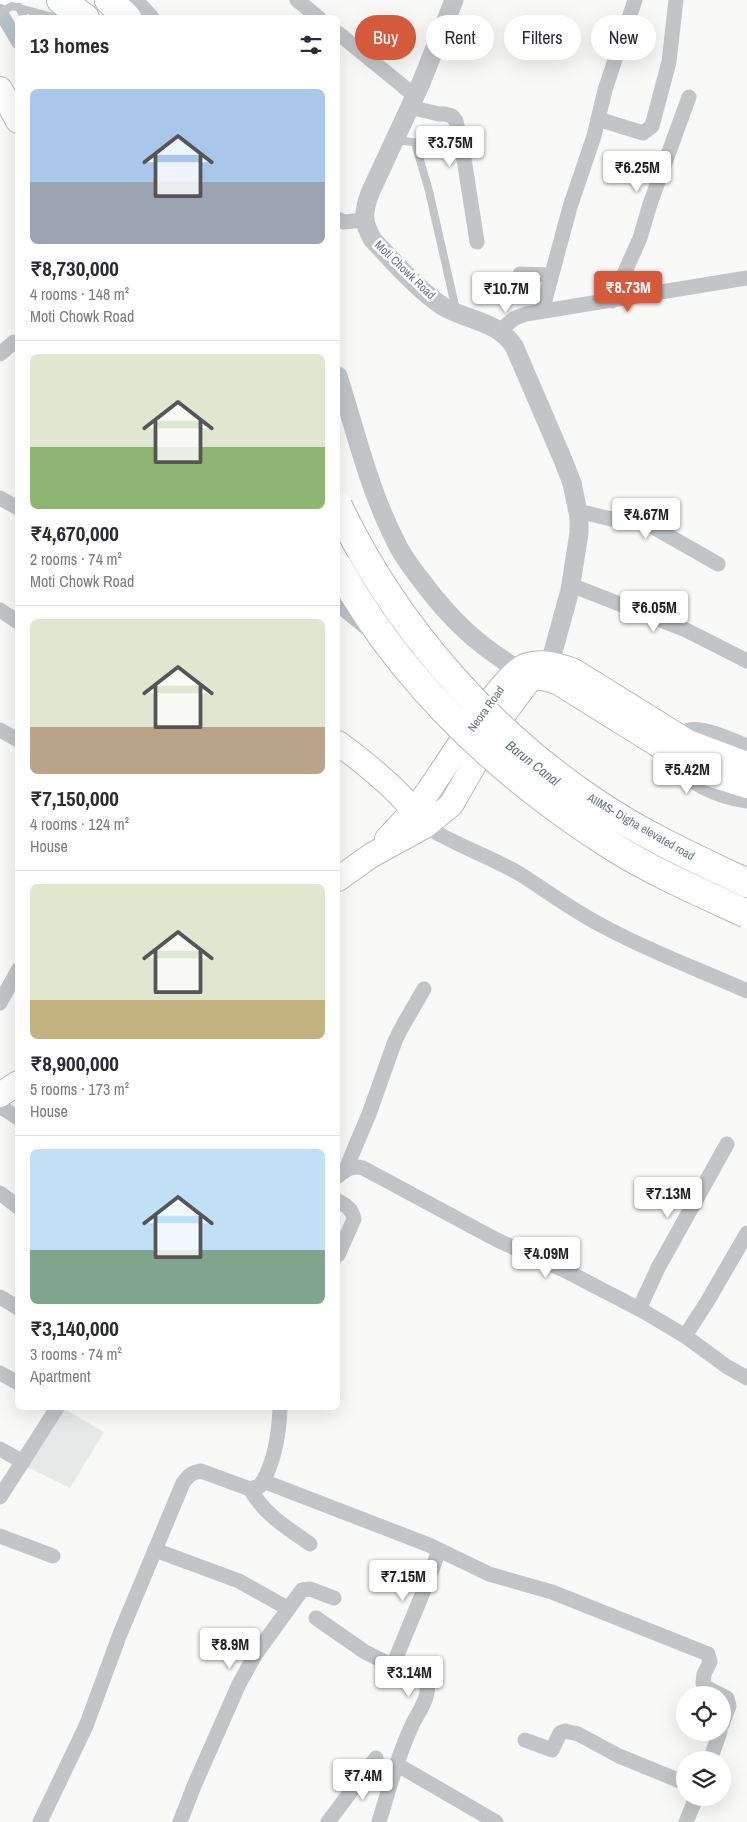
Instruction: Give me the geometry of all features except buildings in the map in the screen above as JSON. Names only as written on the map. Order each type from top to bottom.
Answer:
[{"type":"highway","points":[[109,0],[124,15]]},
{"type":"highway","name":"AIIMS- Digha elevated road","points":[[340,511],[349,531],[376,576],[405,618],[434,656],[465,691],[515,740],[555,773],[594,801],[679,851],[747,883]]},
{"type":"highway","points":[[340,571],[352,592],[411,674],[446,712],[498,762],[534,793],[616,848],[666,877],[747,914]]},
{"type":"main road","points":[[0,89],[15,116]]},
{"type":"main road","name":"Neora Road","points":[[340,878],[372,855],[422,809],[494,712],[500,687],[525,666],[549,671]]},
{"type":"main road","points":[[340,746],[349,758],[422,809],[451,805],[494,712],[530,679],[549,671],[559,683],[678,747],[709,774],[747,786]]},
{"type":"main road","points":[[678,747],[747,764]]},
{"type":"main road","points":[[8,1107],[15,1090]]},
{"type":"street","points":[[133,0],[147,15]]},
{"type":"street","points":[[298,0],[316,15]]},
{"type":"street","points":[[340,220],[344,222],[364,220],[370,193],[412,102],[454,0]]},
{"type":"street","points":[[542,311],[570,207],[598,119],[605,90],[635,0]]},
{"type":"street","points":[[598,119],[642,133],[652,126],[669,62],[676,0]]},
{"type":"street","points":[[340,35],[412,102],[439,114],[452,116],[456,121],[477,242]]},
{"type":"street","points":[[612,301],[640,238],[655,188],[689,97]]},
{"type":"street","name":"Moti Chowk Road","points":[[364,220],[367,230],[374,240],[429,296],[457,314],[500,330]]},
{"type":"street","points":[[520,274],[551,275]]},
{"type":"street","points":[[549,671],[571,585],[579,534],[578,511],[572,483],[556,442],[514,346],[500,330],[515,318],[542,311],[747,278]]},
{"type":"street","points":[[0,354],[14,342]]},
{"type":"street","points":[[340,382],[372,485],[385,520],[397,544],[433,596],[464,630],[486,649],[519,670]]},
{"type":"street","points":[[0,498],[15,506]]},
{"type":"street","points":[[578,511],[611,519],[628,516],[639,519],[718,564]]},
{"type":"street","points":[[571,585],[686,630],[747,662]]},
{"type":"street","points":[[0,610],[15,620]]},
{"type":"street","points":[[0,730],[15,738]]},
{"type":"street","points":[[747,746],[703,730],[684,730],[678,747],[667,757],[674,768],[687,778],[712,792],[735,800],[747,801]]},
{"type":"street","points":[[422,809],[442,837],[519,874],[602,926],[747,991]]},
{"type":"street","points":[[0,1003],[15,976]]},
{"type":"street","points":[[341,1174],[369,1114],[402,1027],[424,989]]},
{"type":"street","points":[[639,1309],[663,1260],[727,1144]]},
{"type":"street","points":[[341,1174],[356,1166],[363,1168],[497,1240],[561,1269],[639,1309],[685,1336],[726,1366],[747,1378]]},
{"type":"street","points":[[0,1193],[15,1205]]},
{"type":"street","points":[[340,1202],[353,1213],[354,1218],[340,1250]]},
{"type":"street","points":[[685,1336],[747,1234]]},
{"type":"street","points":[[0,1297],[15,1306]]},
{"type":"street","points":[[0,1373],[15,1381]]},
{"type":"street","points":[[0,1497],[56,1410]]},
{"type":"street","points":[[40,1822],[86,1726],[120,1634],[183,1483],[194,1472],[210,1474],[250,1489],[260,1486],[264,1481],[276,1448],[280,1410]]},
{"type":"street","points":[[0,1449],[23,1462]]},
{"type":"street","points":[[264,1481],[439,1550],[489,1574],[552,1592],[708,1654],[710,1662],[704,1674],[704,1686]]},
{"type":"street","points":[[250,1489],[258,1504],[269,1515],[310,1544]]},
{"type":"street","points":[[0,1536],[53,1556]]},
{"type":"street","points":[[156,1550],[239,1581],[287,1608]]},
{"type":"street","points":[[393,1665],[439,1550]]},
{"type":"street","points":[[180,1822],[239,1684],[255,1655],[287,1608],[297,1595],[306,1588],[334,1598]]},
{"type":"street","points":[[316,1618],[366,1652],[427,1684],[428,1688],[423,1703],[396,1764],[379,1822]]},
{"type":"street","points":[[525,1740],[552,1750],[560,1733],[570,1732],[619,1756],[676,1778]]},
{"type":"street","points":[[328,1822],[376,1758]]},
{"type":"street","points":[[396,1764],[496,1822]]},
{"type":"street","points":[[686,1822],[693,1806]]},
{"type":"lane","points":[[15,7],[22,15]]},
{"type":"lane","points":[[0,14],[15,7],[66,11]]},
{"type":"lane","points":[[395,140],[446,146]]},
{"type":"lane","points":[[415,143],[421,158],[457,314]]},
{"type":"shaded area","points":[[61,1410],[66,1410],[104,1432],[70,1488],[17,1462]]},
{"type":"waterway","name":"Barun Canal","points":[[0,11],[15,37]]},
{"type":"waterway","name":"Barun Canal","points":[[340,607],[366,628]]}]
